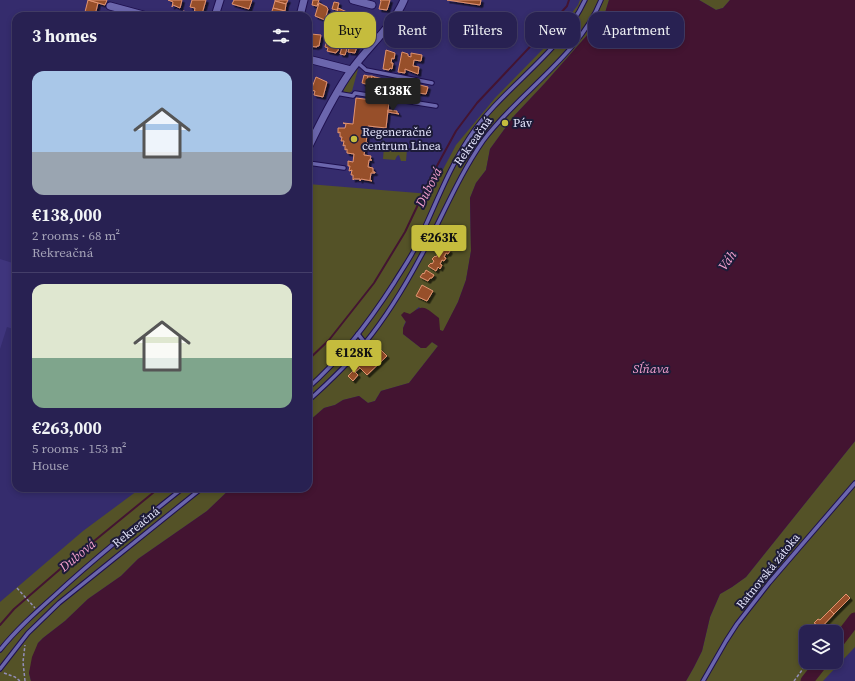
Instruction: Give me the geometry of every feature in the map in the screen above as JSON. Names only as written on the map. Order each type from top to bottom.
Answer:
[{"type":"street","points":[[216,12],[220,0]]},
{"type":"street","points":[[301,12],[304,0]]},
{"type":"street","points":[[353,0],[372,5]]},
{"type":"street","points":[[312,140],[335,93],[357,62],[388,26],[404,0]]},
{"type":"street","points":[[110,6],[132,12]]},
{"type":"street","points":[[312,60],[351,70]]},
{"type":"lane","points":[[312,384],[329,369],[384,299],[412,253],[454,164],[469,138],[497,104],[569,29],[585,0]]},
{"type":"lane","name":"Rekreačná","points":[[312,398],[324,387],[365,343],[398,297],[474,155],[489,133],[588,27],[601,0]]},
{"type":"lane","points":[[357,62],[366,70],[432,83]]},
{"type":"lane","points":[[335,93],[353,96],[355,93],[436,106]]},
{"type":"lane","points":[[312,164],[344,168]]},
{"type":"lane","points":[[358,334],[365,343]]},
{"type":"lane","name":"Ratnovská zátoka","points":[[705,680],[737,624],[769,583],[855,483]]},
{"type":"lane","points":[[0,650],[18,629],[37,611],[98,557],[178,492]]},
{"type":"lane","name":"Rekreačná","points":[[0,671],[28,633],[59,603],[197,492]]},
{"type":"path","points":[[17,588],[37,611]]},
{"type":"path","points":[[25,681],[23,662],[28,633]]},
{"type":"path","points":[[794,681],[803,669]]},
{"type":"path","points":[[0,671],[9,674],[20,681]]},
{"type":"shaded area","points":[[580,0],[609,0],[605,12],[588,12],[588,34],[580,43],[580,12],[573,12]]},
{"type":"shaded area","points":[[699,0],[730,0],[723,8],[716,10]]},
{"type":"shaded area","points":[[544,48],[576,48],[514,116],[490,149],[486,170],[476,183],[470,198],[471,251],[466,280],[458,302],[443,332],[419,307],[410,315],[404,326],[403,334],[421,348],[432,342],[438,346],[409,383],[381,391],[375,401],[368,403],[359,396],[343,400],[335,405],[324,408],[312,418],[312,184],[430,194],[456,145],[495,98]]},
{"type":"shaded area","points":[[355,69],[358,69],[352,91],[348,94],[344,93],[342,86]]},
{"type":"shaded area","points":[[399,144],[401,144],[402,148],[407,149],[406,161],[401,161],[399,155],[395,160],[383,159],[384,146],[397,148]]},
{"type":"shaded area","points":[[0,259],[12,263],[12,329],[7,327],[0,349]]},
{"type":"shaded area","points":[[855,441],[855,647],[843,660],[843,625],[799,625],[799,669],[834,669],[823,681],[686,681],[702,651],[710,617],[720,594],[746,577]]},
{"type":"shaded area","points":[[136,492],[227,492],[207,511],[138,559],[121,576],[88,599],[65,621],[43,638],[38,643],[29,673],[31,681],[0,681],[0,602],[83,531]]},
{"type":"water","name":"Sĺňava","points":[[609,0],[699,0],[716,10],[723,8],[730,0],[855,0],[855,441],[746,577],[720,594],[710,617],[702,651],[686,681],[31,681],[29,673],[32,657],[38,643],[43,638],[65,621],[88,599],[121,576],[138,559],[207,511],[227,492],[312,492],[312,418],[324,408],[335,405],[343,400],[359,396],[368,403],[375,401],[381,391],[409,383],[438,346],[432,342],[426,348],[421,348],[403,334],[403,328],[406,322],[401,315],[404,312],[410,314],[422,308],[428,309],[439,318],[440,330],[443,331],[458,302],[466,280],[471,251],[470,198],[476,183],[486,170],[490,149],[514,116],[576,48],[580,48],[580,43],[588,34],[588,48],[684,48],[684,12],[605,12]]},
{"type":"building","points":[[88,0],[98,3],[96,12],[85,12]]},
{"type":"building","points":[[88,0],[107,0],[105,5]]},
{"type":"building","points":[[168,0],[182,0],[180,8],[173,5],[172,7],[173,2]]},
{"type":"building","points":[[192,0],[206,0],[203,12],[194,12],[195,8],[190,7]]},
{"type":"building","points":[[234,0],[252,0],[249,9],[232,4]]},
{"type":"building","points":[[275,0],[288,0],[286,4]]},
{"type":"building","points":[[313,0],[319,0],[317,6],[312,5]]},
{"type":"building","points":[[380,0],[390,0],[387,10],[379,9]]},
{"type":"building","points":[[447,0],[481,0],[480,5]]},
{"type":"building","points":[[275,1],[286,4],[285,11],[273,8]]},
{"type":"building","points":[[334,2],[339,3],[337,10],[332,9]]},
{"type":"building","points":[[319,3],[327,7],[327,12],[324,12],[324,20],[315,16]]},
{"type":"building","points":[[273,8],[285,11],[285,12],[272,12]]},
{"type":"building","points":[[338,8],[347,12],[337,12]]},
{"type":"building","points":[[312,34],[321,35],[319,46],[312,46]]},
{"type":"building","points":[[328,48],[339,48],[336,53],[327,51]]},
{"type":"building","points":[[342,48],[347,48],[345,55],[340,54]]},
{"type":"building","points":[[349,48],[357,48],[355,53],[348,52]]},
{"type":"building","points":[[386,50],[395,53],[394,59],[392,58],[391,63],[393,63],[392,69],[390,68],[389,70],[383,69]]},
{"type":"building","points":[[402,52],[411,57],[411,53],[422,55],[421,61],[414,60],[413,66],[419,67],[418,74],[405,69],[405,73],[398,72]]},
{"type":"building","points":[[364,75],[368,76],[366,84],[362,83]]},
{"type":"building","points":[[368,76],[372,76],[370,84],[366,84]]},
{"type":"building","points":[[372,76],[375,77],[374,85],[370,84]]},
{"type":"building","points":[[316,77],[327,82],[323,97],[314,95],[315,91],[312,90]]},
{"type":"building","points":[[375,77],[379,78],[378,86],[374,85]]},
{"type":"building","points":[[379,78],[383,79],[382,86],[378,86]]},
{"type":"building","points":[[383,79],[387,79],[386,87],[382,86]]},
{"type":"building","points":[[387,79],[391,80],[390,88],[386,87]]},
{"type":"building","points":[[391,80],[395,81],[394,89],[390,88]]},
{"type":"building","points":[[395,81],[399,82],[398,89],[394,89]]},
{"type":"building","points":[[411,84],[416,85],[414,92],[410,91]]},
{"type":"building","points":[[416,85],[420,85],[418,93],[414,92]]},
{"type":"building","points":[[420,85],[428,87],[426,94],[418,93]]},
{"type":"building","name":"Regeneračné centrum Linea","points":[[356,98],[389,102],[386,128],[368,126],[367,131],[369,131],[370,136],[367,135],[366,143],[368,143],[367,147],[369,148],[365,147],[364,155],[371,156],[368,167],[373,168],[373,172],[375,172],[371,173],[370,180],[372,181],[361,179],[360,181],[360,179],[353,180],[353,175],[351,175],[352,170],[349,171],[350,166],[348,166],[348,161],[353,162],[354,154],[347,153],[347,149],[345,150],[345,145],[343,146],[344,141],[341,141],[342,137],[340,137],[340,132],[338,133],[338,128],[345,128],[346,124],[343,123],[353,124]]},
{"type":"building","points":[[388,110],[397,111],[399,114],[388,112]]},
{"type":"building","points":[[450,226],[457,231],[455,234],[453,233],[453,238],[451,241],[449,240],[447,244],[440,240],[442,236],[444,237],[446,234],[444,233],[446,229],[448,230]]},
{"type":"building","points":[[443,246],[450,251],[448,254],[446,253],[444,257],[446,258],[444,261],[442,260],[440,269],[438,267],[436,271],[428,266],[431,263],[432,264],[434,261],[432,259],[435,256],[436,257],[438,254],[437,253]]},
{"type":"building","points":[[426,270],[434,275],[428,281],[420,277]]},
{"type":"building","points":[[422,285],[433,291],[427,301],[416,296]]},
{"type":"building","points":[[377,346],[387,356],[367,375],[358,366]]},
{"type":"building","points":[[358,366],[360,368],[355,372],[358,375],[353,381],[348,376]]},
{"type":"building","points":[[846,594],[850,598],[834,614],[830,610]]},
{"type":"building","points":[[830,610],[834,614],[824,625],[815,625],[816,624],[814,623],[818,619],[820,620]]},
{"type":"waterway","name":"Dubová","points":[[312,356],[329,340],[374,283],[405,232],[432,175],[456,131],[477,103],[567,6],[569,0]]},
{"type":"waterway","name":"Dubová","points":[[0,625],[14,609],[66,564],[154,492]]},
{"type":"waterway","points":[[843,635],[855,619]]},
{"type":"waterway","points":[[807,681],[816,669]]},
{"type":"place","name":"Páv","points":[[505,123]]},
{"type":"place","name":"Regeneračné centrum Linea","points":[[354,139]]},
{"type":"water label","name":"Váh","points":[[727,260]]}]
